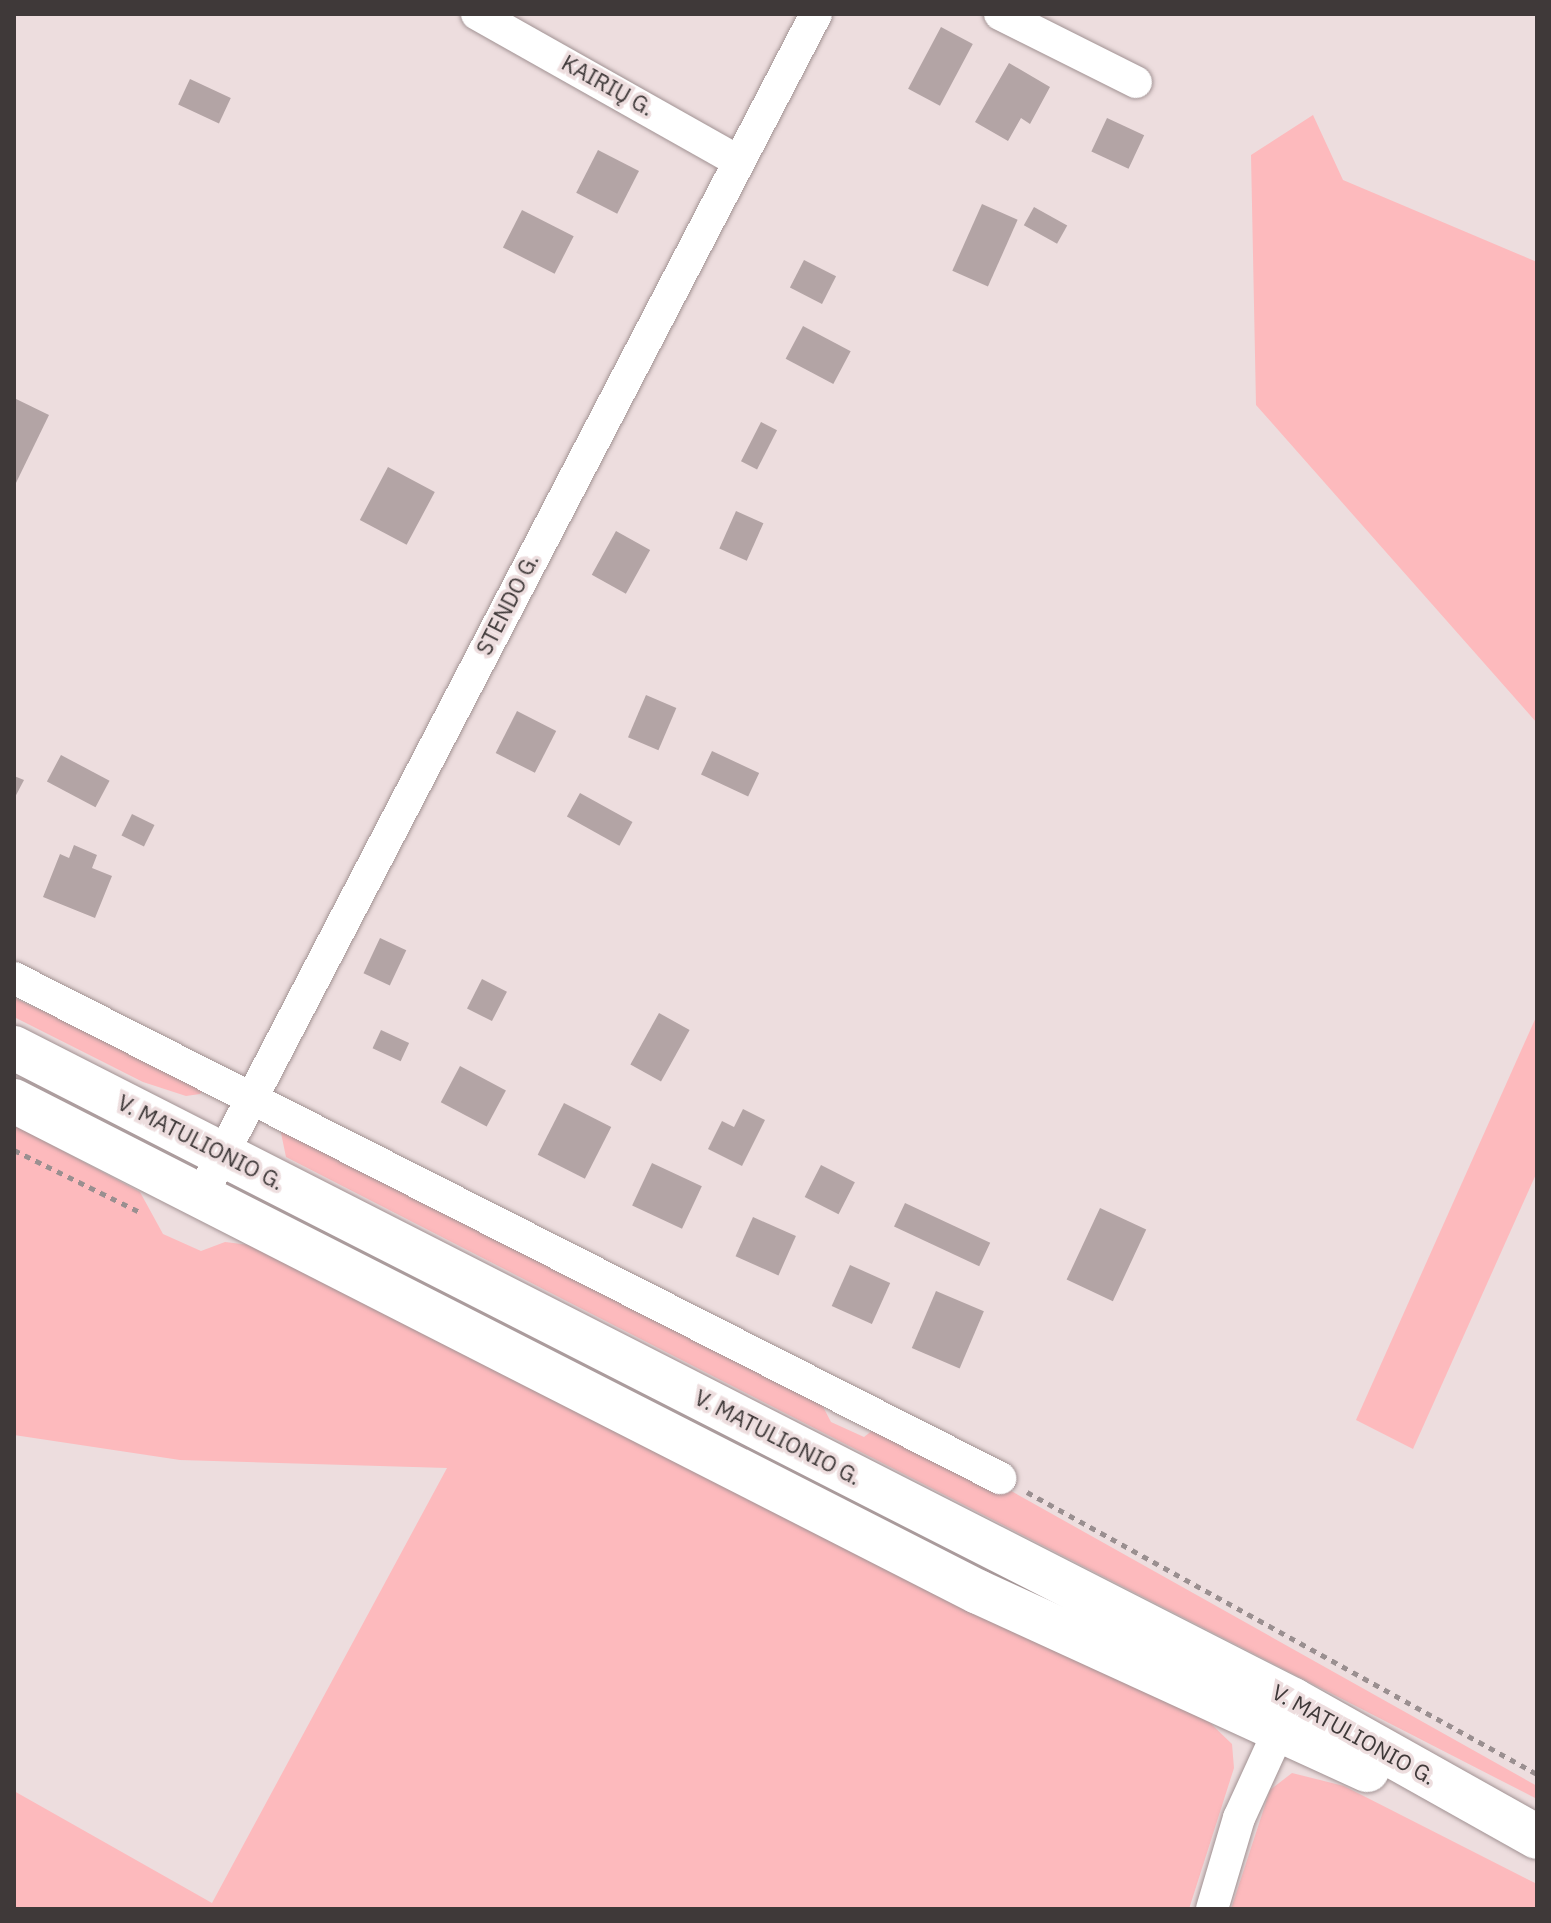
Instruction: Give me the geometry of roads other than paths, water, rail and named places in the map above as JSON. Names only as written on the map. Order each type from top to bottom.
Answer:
[{"type":"highway","name":"V. MATULIONIO G.","points":[[14,1048],[223,1153],[1537,1846]]},
{"type":"highway","name":"V. MATULIONIO G.","points":[[14,1101],[978,1592],[1286,1715],[1537,1837]]},
{"type":"street","name":"KAIRIŲ G.","points":[[477,14],[736,160]]},
{"type":"street","name":"STENDO G.","points":[[201,1196],[736,160],[816,14]]},
{"type":"street","points":[[1000,14],[1136,82]]},
{"type":"street","points":[[14,978],[1000,1478]]},
{"type":"street","points":[[1212,1909],[1239,1818],[1286,1715]]}]
